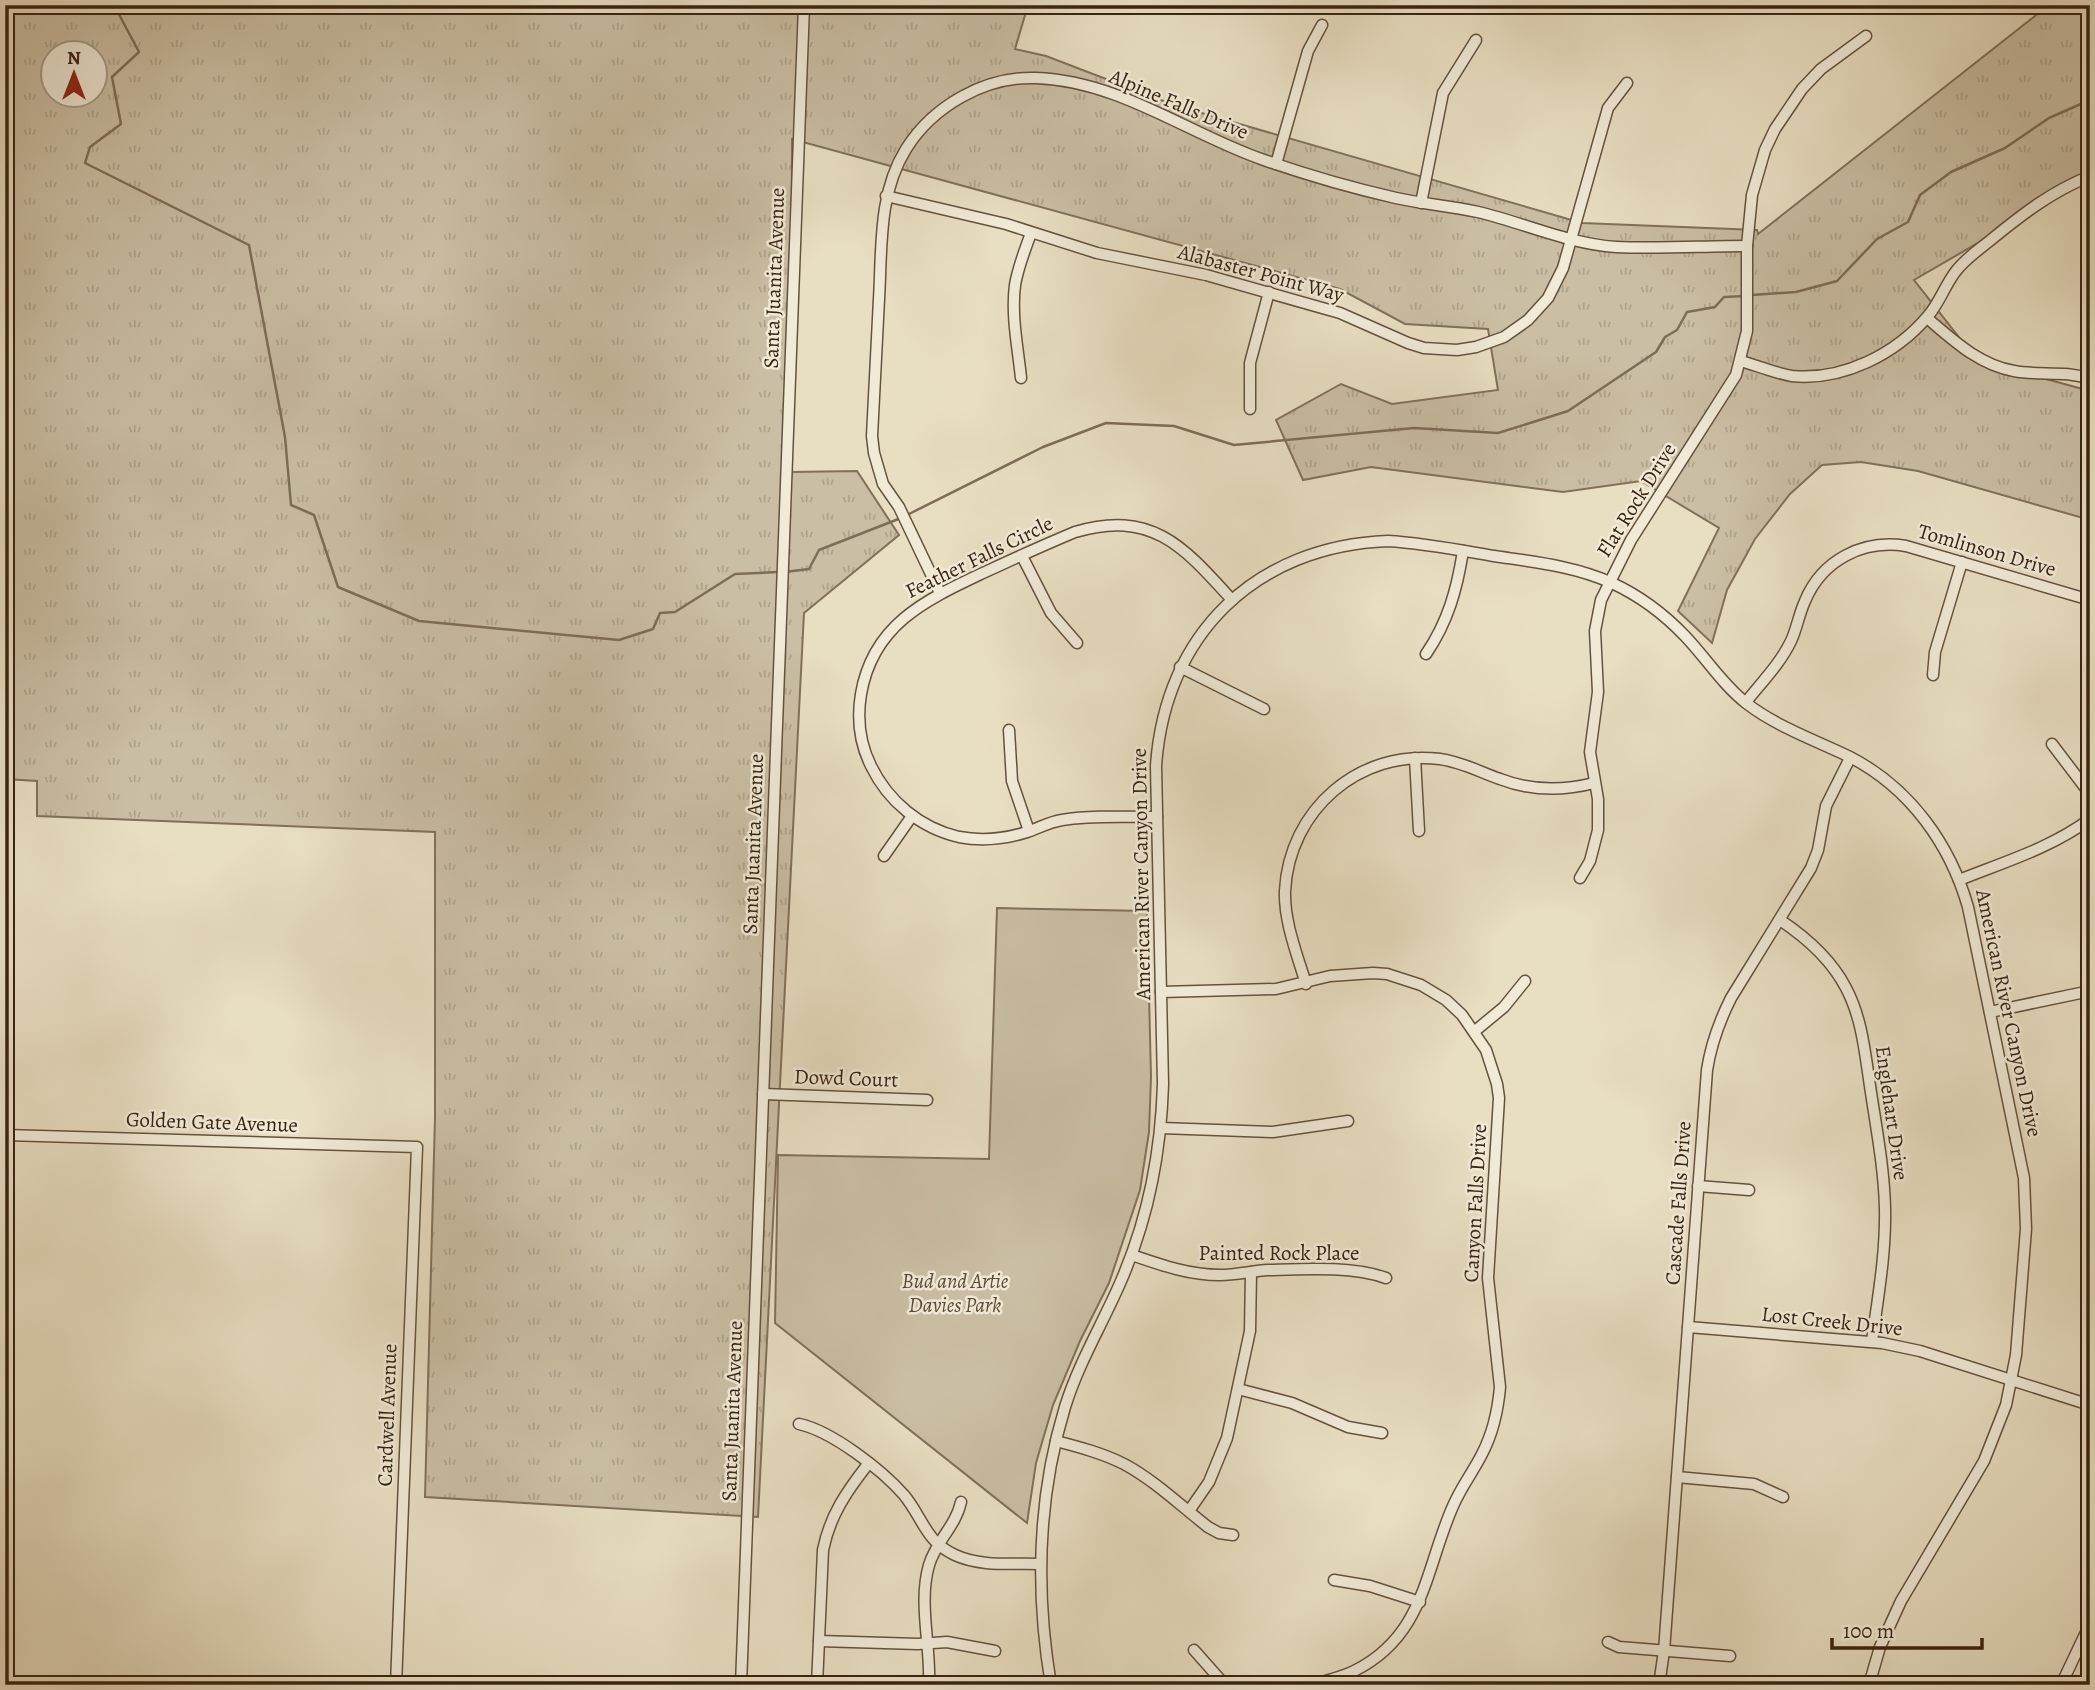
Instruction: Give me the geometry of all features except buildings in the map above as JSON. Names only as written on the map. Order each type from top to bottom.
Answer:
[{"type":"street","name":"Santa Juanita Avenue","points":[[741,1685],[804,5]]},
{"type":"street","points":[[1276,164],[1308,51],[1322,25]]},
{"type":"street","name":"Flat Rock Drive","points":[[1580,878],[1590,861],[1598,830],[1599,814],[1590,752],[1598,692],[1595,631],[1601,600],[1631,540],[1726,394],[1741,361],[1747,331],[1747,246],[1752,195],[1776,128],[1802,89],[1821,69],[1866,36]]},
{"type":"street","points":[[1421,203],[1443,93],[1476,40]]},
{"type":"street","name":"Alpine Falls Drive","points":[[940,593],[899,507],[883,484],[872,436],[886,196],[893,173],[907,147],[931,119],[963,95],[993,83],[1032,78],[1056,79],[1147,106],[1246,154],[1393,197],[1479,213],[1571,238],[1616,247],[1747,246]]},
{"type":"street","name":"Alabaster Point Way","points":[[886,196],[985,219],[1097,253],[1206,275],[1269,292],[1340,313],[1424,348],[1443,350],[1476,347],[1504,337],[1537,311],[1557,281],[1608,108],[1627,83]]},
{"type":"street","points":[[1741,361],[1806,377],[1837,373],[1891,349],[1927,318],[1956,271],[1969,258],[2035,204],[2090,176]]},
{"type":"street","points":[[1020,378],[1015,288],[1031,233]]},
{"type":"street","points":[[1250,409],[1250,363],[1269,292]]},
{"type":"street","points":[[1927,318],[1966,350],[1997,367],[2030,373],[2069,374],[2090,379]]},
{"type":"street","name":"Feather Falls Circle","points":[[1157,817],[1058,821],[994,839],[967,838],[942,832],[912,816],[886,791],[869,761],[861,736],[860,701],[868,667],[880,644],[902,619],[940,593],[1090,527],[1121,525],[1138,527],[1160,535],[1181,547],[1232,600]]},
{"type":"street","name":"American River Canyon Drive","points":[[1051,1685],[1042,1625],[1039,1564],[1042,1514],[1056,1441],[1079,1370],[1132,1255],[1150,1196],[1161,1128],[1163,1084],[1157,817],[1158,742],[1166,703],[1180,667],[1204,629],[1232,600],[1260,578],[1280,566],[1317,551],[1388,541],[1563,567],[1609,582],[1637,596],[1669,620],[1728,687],[1746,702],[1778,723],[1876,773],[1913,805],[1942,844],[1959,880],[1968,908],[2018,1142],[2026,1203],[2020,1326],[2006,1405],[1984,1461],[1901,1601],[1880,1647],[1869,1685]]},
{"type":"street","name":"Tomlinson Drive","points":[[1746,702],[1784,654],[1814,583],[1842,557],[1868,547],[1897,544],[2090,600]]},
{"type":"street","points":[[1426,654],[1443,627],[1453,600],[1463,551]]},
{"type":"street","points":[[1022,556],[1051,612],[1077,643]]},
{"type":"street","points":[[1933,675],[1936,652],[1962,562]]},
{"type":"street","points":[[1180,667],[1264,709]]},
{"type":"street","points":[[1009,730],[1012,781],[1029,831]]},
{"type":"street","points":[[2052,744],[2090,794]]},
{"type":"street","points":[[1415,758],[1419,831]]},
{"type":"street","points":[[1306,984],[1285,906],[1287,870],[1298,836],[1317,806],[1350,778],[1375,766],[1415,758],[1458,762],[1498,779],[1528,787],[1559,789],[1594,783]]},
{"type":"street","name":"Cascade Falls Drive","points":[[1659,1685],[1664,1651],[1707,1070],[1715,1033],[1731,998],[1811,868],[1818,850],[1826,806],[1850,758]]},
{"type":"street","points":[[884,856],[912,816]]},
{"type":"street","points":[[1959,880],[2041,848],[2090,819]]},
{"type":"street","name":"Englehart Drive","points":[[1780,920],[1806,939],[1829,962],[1848,990],[1861,1030],[1882,1170],[1885,1210],[1882,1273],[1872,1342]]},
{"type":"street","name":"Canyon Falls Drive","points":[[1161,992],[1276,989],[1352,973],[1387,974],[1408,980],[1446,1000],[1475,1031],[1492,1063],[1499,1098],[1488,1278],[1498,1361],[1498,1403],[1490,1436],[1451,1509],[1420,1602],[1402,1633],[1381,1653],[1351,1672],[1313,1685]]},
{"type":"street","points":[[1475,1031],[1504,1007],[1525,981]]},
{"type":"street","points":[[1990,1012],[2090,991]]},
{"type":"street","name":"Dowd Court","points":[[763,1094],[927,1100]]},
{"type":"street","points":[[1161,1128],[1273,1132],[1348,1121]]},
{"type":"street","name":"Golden Gate Avenue","points":[[5,1135],[417,1147]]},
{"type":"street","name":"Cardwell Avenue","points":[[396,1685],[417,1147]]},
{"type":"street","points":[[1698,1186],[1749,1190]]},
{"type":"street","name":"Painted Rock Place","points":[[1132,1255],[1184,1272],[1222,1275],[1268,1270],[1352,1270],[1386,1278]]},
{"type":"street","points":[[1189,1511],[1218,1465],[1227,1438],[1251,1323],[1251,1272]]},
{"type":"street","name":"Lost Creek Drive","points":[[1688,1327],[1872,1342],[1920,1352],[2090,1405]]},
{"type":"street","points":[[1238,1389],[1292,1403],[1348,1427],[1382,1433]]},
{"type":"street","points":[[799,1424],[825,1432],[868,1464],[905,1496],[922,1526],[939,1545],[956,1556],[972,1561],[1039,1564]]},
{"type":"street","points":[[1056,1441],[1090,1450],[1125,1464],[1219,1533],[1233,1535]]},
{"type":"street","points":[[817,1685],[823,1549],[826,1536],[839,1502],[868,1464]]},
{"type":"street","points":[[1677,1477],[1754,1484],[1783,1496]]},
{"type":"street","points":[[929,1685],[925,1624],[929,1562],[957,1516],[961,1502]]},
{"type":"street","points":[[1334,1580],[1370,1586],[1420,1602]]},
{"type":"street","points":[[2061,1685],[2090,1624]]},
{"type":"street","points":[[819,1641],[957,1643],[995,1651]]},
{"type":"street","points":[[1608,1642],[1619,1647],[1730,1656]]},
{"type":"street","points":[[1194,1650],[1225,1685]]},
{"type":"green space","points":[[5,5],[1028,5],[1015,49],[1046,56],[1174,105],[1582,223],[1757,230],[1758,234],[2049,5],[2090,5],[2090,178],[1914,280],[1977,360],[2090,391],[2090,520],[1918,471],[1861,462],[1822,465],[1790,494],[1755,539],[1727,590],[1712,643],[1678,611],[1719,528],[1641,481],[1563,492],[1371,467],[1303,480],[1276,420],[1341,384],[1392,404],[1498,390],[1488,329],[1405,324],[1340,289],[792,139],[791,472],[857,471],[899,535],[804,613],[758,1517],[425,1497],[435,1117],[435,832],[37,816],[37,781],[5,779]]},
{"type":"green space","name":"Bud and Artie Davies Park","points":[[997,908],[1147,911],[1151,1077],[1149,1132],[1140,1190],[1109,1283],[1080,1341],[1053,1405],[1036,1463],[1027,1523],[775,1323],[778,1155],[989,1159]]},
{"type":"waterway","points":[[5,8],[34,5]]},
{"type":"waterway","points":[[114,5],[139,52],[112,77],[121,124],[90,147],[85,163],[249,245],[285,437],[291,505],[314,515],[338,587],[419,621],[619,640],[653,629],[660,613],[675,612],[735,574],[778,572]]},
{"type":"waterway","points":[[1752,295],[1796,292],[1837,281],[1877,239],[1908,222],[1920,195],[1951,172],[2005,148],[2049,118],[2090,100]]},
{"type":"waterway","points":[[907,515],[1043,447],[1106,423],[1174,426],[1234,445],[1414,428],[1498,433],[1568,411],[1656,352],[1665,337],[1677,330],[1687,312],[1715,307],[1724,297],[1745,296]]},
{"type":"waterway","points":[[785,572],[809,569],[819,550],[901,518]]}]
